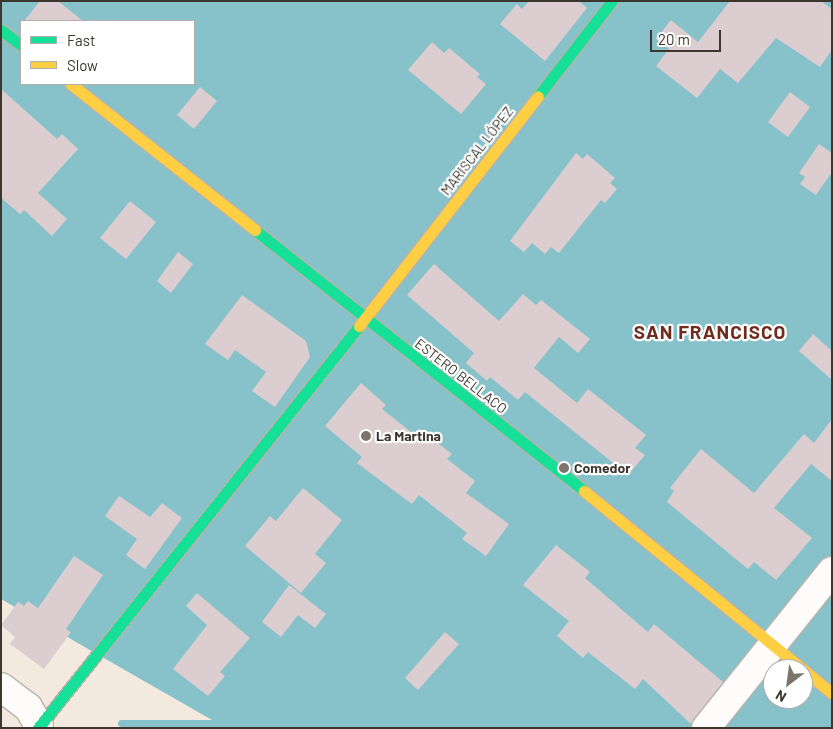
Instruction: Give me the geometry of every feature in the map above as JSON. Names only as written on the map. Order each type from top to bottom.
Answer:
[{"type":"street","name":"MARISCAL LÓPEZ","points":[[39,727],[365,319],[612,1]]},
{"type":"street","points":[[1,30],[20,44]]},
{"type":"street","name":"ESTERO BELLACO","points":[[72,85],[773,642],[832,693]]},
{"type":"street","points":[[706,728],[773,642],[832,571]]},
{"type":"street","points":[[1,687],[28,707],[39,727]]},
{"type":"water","points":[[1,1],[832,1],[832,728],[226,728],[1,599]]},
{"type":"building","points":[[40,1],[58,1],[82,20],[25,20]]},
{"type":"building","points":[[529,1],[579,1],[587,8],[545,61],[500,24],[517,4],[522,9]]},
{"type":"building","points":[[730,1],[821,1],[832,9],[832,50],[820,67],[776,38],[738,83],[720,69],[697,98],[656,66],[669,49],[656,39],[671,20],[698,42]]},
{"type":"building","points":[[432,42],[444,53],[449,48],[480,74],[477,77],[486,84],[461,114],[408,70]]},
{"type":"building","points":[[200,87],[217,101],[194,129],[177,115]]},
{"type":"building","points":[[1,89],[57,139],[62,134],[78,149],[38,193],[67,219],[52,236],[24,210],[20,214],[1,198]]},
{"type":"building","points":[[790,92],[810,107],[788,137],[768,122]]},
{"type":"building","points":[[819,144],[832,153],[832,172],[816,195],[800,184],[805,177],[799,173]]},
{"type":"building","points":[[576,153],[583,159],[587,154],[615,178],[610,183],[617,189],[605,203],[601,200],[559,253],[551,247],[545,254],[532,243],[524,252],[510,241]]},
{"type":"building","points":[[130,201],[156,222],[126,259],[100,238]]},
{"type":"building","points":[[178,252],[193,264],[171,293],[157,281]]},
{"type":"building","points":[[434,264],[499,321],[523,294],[536,305],[541,300],[590,339],[578,353],[559,337],[534,368],[577,403],[588,389],[646,435],[635,448],[645,455],[628,475],[525,392],[518,400],[490,377],[487,381],[466,363],[474,353],[407,295]]},
{"type":"building","points":[[242,295],[306,341],[310,357],[275,407],[252,391],[266,372],[235,350],[228,360],[205,344]]},
{"type":"building","points":[[813,334],[832,351],[832,380],[799,351]]},
{"type":"building","points":[[361,383],[386,405],[382,409],[421,440],[426,434],[452,454],[447,459],[475,481],[466,493],[509,524],[486,556],[462,539],[467,533],[419,495],[412,504],[357,463],[362,457],[325,426]]},
{"type":"building","points":[[832,419],[832,481],[811,464],[774,508],[812,538],[776,580],[754,562],[748,569],[667,502],[674,491],[670,488],[701,449],[754,493],[804,434],[814,443]]},
{"type":"building","points":[[303,488],[342,520],[315,554],[326,563],[301,593],[245,546],[270,516],[276,521]]},
{"type":"building","points":[[119,496],[150,517],[162,503],[182,518],[145,569],[126,555],[137,539],[105,516]]},
{"type":"building","points":[[556,545],[590,572],[585,578],[648,632],[654,624],[723,682],[691,724],[643,679],[635,689],[588,652],[583,658],[557,636],[569,621],[523,585]]},
{"type":"building","points":[[74,556],[103,575],[66,629],[71,632],[44,669],[10,644],[15,637],[1,625],[18,602],[24,606],[28,601],[38,608]]},
{"type":"building","points":[[289,585],[326,614],[315,628],[298,615],[281,637],[262,622]]},
{"type":"building","points":[[197,593],[250,638],[220,672],[225,676],[208,696],[173,669],[207,625],[186,606]]},
{"type":"building","points":[[445,632],[459,644],[418,690],[405,678]]},
{"type":"waterway","points":[[121,723],[227,723]]},
{"type":"traffic: fast","points":[[538,96],[612,1]]},
{"type":"traffic: fast","points":[[1,30],[20,44]]},
{"type":"traffic: fast","points":[[255,230],[584,491]]},
{"type":"traffic: fast","points":[[38,728],[359,326]]},
{"type":"traffic: slow","points":[[72,85],[255,230]]},
{"type":"traffic: slow","points":[[359,326],[538,96]]},
{"type":"traffic: slow","points":[[584,491],[832,693]]},
{"type":"place","name":"La Martina","points":[[366,436]]},
{"type":"place","name":"Comedor","points":[[564,468]]},
{"type":"district","name":"SAN FRANCISCO","points":[[710,332]]}]
